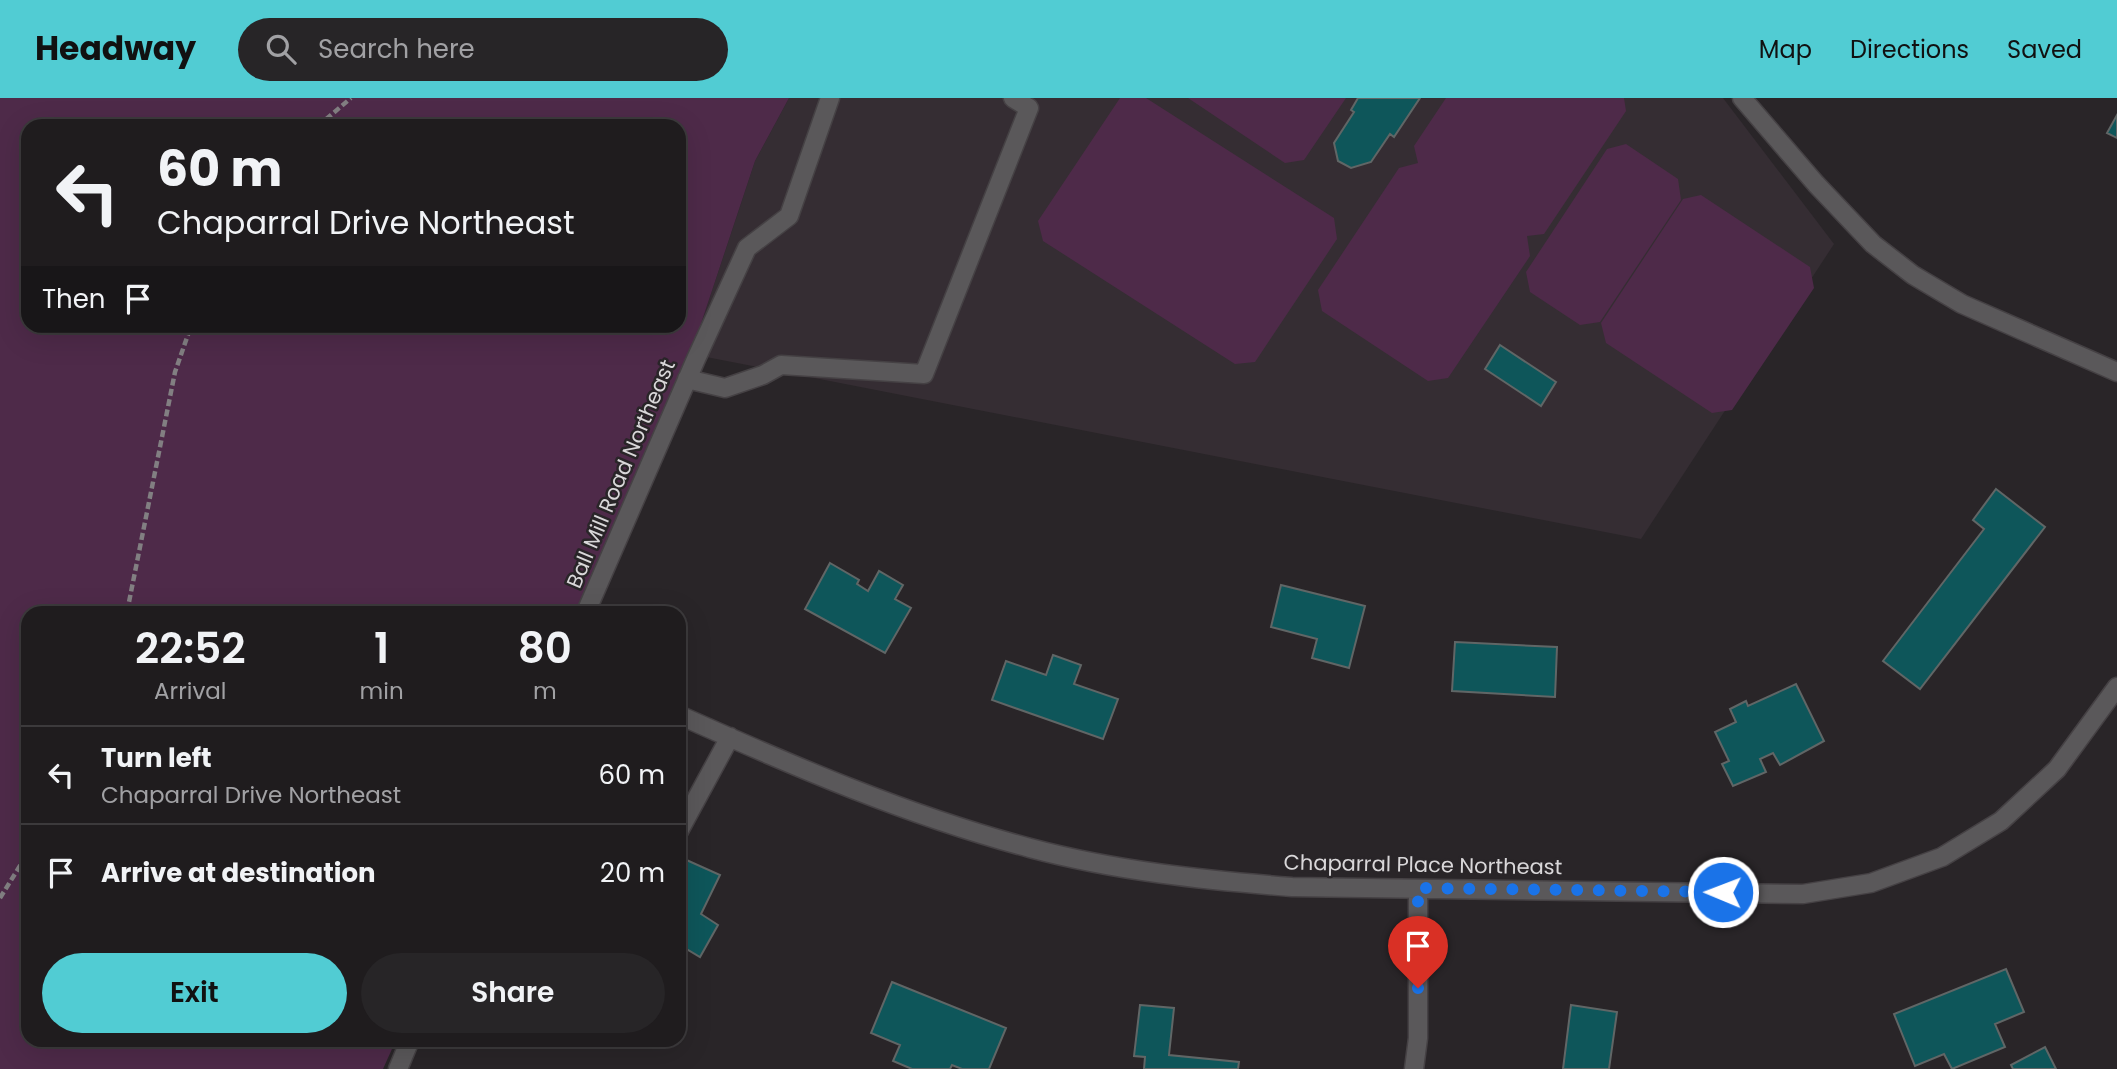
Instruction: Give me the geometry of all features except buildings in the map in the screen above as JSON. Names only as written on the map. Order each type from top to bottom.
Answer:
[{"type":"street","name":"Ball Mill Road Northeast","points":[[589,606],[747,248],[789,216],[830,98]]},
{"type":"street","points":[[687,379],[725,388],[763,375],[781,365],[924,374],[1029,108],[1013,98]]},
{"type":"street","points":[[1742,98],[1872,244],[1913,275],[1962,304],[2117,372]]},
{"type":"street","name":"Chaparral Place Northeast","points":[[686,718],[892,804],[1030,848],[1095,863],[1213,881],[1292,887],[1802,894],[1871,883],[1942,857],[2001,821],[2057,769],[2117,687]]},
{"type":"street","points":[[686,818],[730,737]]},
{"type":"street","points":[[1414,1069],[1418,1038],[1418,888]]},
{"type":"street","points":[[398,1069],[407,1047]]},
{"type":"path","points":[[326,119],[351,98]]},
{"type":"path","points":[[128,606],[175,372],[189,333]]},
{"type":"path","points":[[0,898],[21,864]]},
{"type":"shaded area","points":[[0,98],[789,98],[755,161],[691,354],[586,606],[21,606],[21,1047],[393,1047],[383,1069],[0,1069]]},
{"type":"shaded area","points":[[789,98],[1723,98],[1834,244],[1641,539],[691,354],[755,161]]},
{"type":"shaded area","points":[[1120,98],[1146,98],[1334,218],[1337,239],[1255,362],[1235,364],[1043,241],[1038,221]]},
{"type":"shaded area","points":[[1188,98],[1346,98],[1304,160],[1285,163]]},
{"type":"shaded area","points":[[1446,98],[1624,98],[1626,111],[1544,234],[1527,236],[1530,256],[1448,378],[1428,381],[1322,311],[1318,290],[1399,168],[1418,163],[1414,146]]},
{"type":"shaded area","points":[[1626,144],[1678,179],[1681,200],[1600,322],[1580,325],[1530,292],[1526,272],[1607,149]]},
{"type":"shaded area","points":[[1701,195],[1810,267],[1814,288],[1732,410],[1712,413],[1606,343],[1601,323],[1683,199]]},
{"type":"route","points":[[1418,988],[1418,888],[1723,892]]}]
